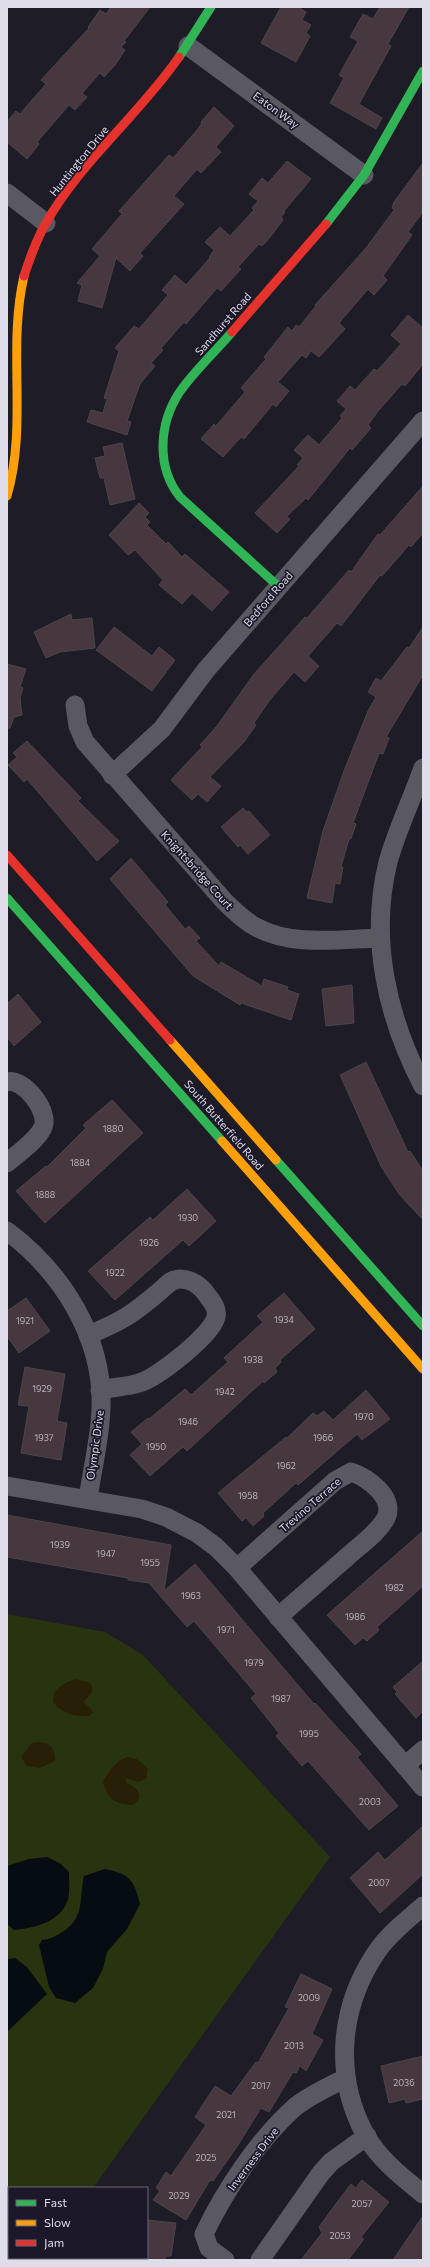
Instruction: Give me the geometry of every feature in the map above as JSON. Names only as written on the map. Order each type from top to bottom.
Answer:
[{"type":"main road","name":"Huntington Drive","points":[[7,496],[10,470],[17,454],[19,420],[16,340],[18,309],[24,276],[35,245],[46,223],[75,182],[157,87],[188,46],[211,7]]},
{"type":"main road","name":"Sandhurst Road","points":[[278,587],[178,494],[167,474],[163,460],[164,426],[170,406],[180,392],[315,237],[364,175],[423,71]]},
{"type":"main road","name":"South Butterfield Road","points":[[7,855],[423,1326]]},
{"type":"main road","name":"South Butterfield Road","points":[[7,898],[423,1369]]},
{"type":"street","name":"Eaton Way","points":[[188,46],[364,175]]},
{"type":"street","points":[[7,193],[46,223]]},
{"type":"street","name":"Bedford Road","points":[[112,775],[162,729],[206,670],[423,421]]},
{"type":"street","name":"Knightsbridge Court","points":[[75,705],[78,726],[85,742],[112,775],[225,902],[256,928],[280,937],[301,940],[380,938]]},
{"type":"street","points":[[423,768],[389,860],[384,882],[380,938],[386,991],[394,1020],[410,1061],[423,1086]]},
{"type":"street","points":[[7,1082],[18,1083],[33,1096],[42,1108],[45,1117],[43,1129],[7,1163]]},
{"type":"street","name":"Olympic Drive","points":[[7,1231],[28,1247],[61,1284],[76,1306],[93,1350],[100,1390],[101,1410],[88,1499]]},
{"type":"street","points":[[88,1335],[129,1317],[171,1281],[180,1279],[195,1283],[204,1290],[216,1309],[216,1317],[212,1328],[166,1369],[139,1383],[100,1390]]},
{"type":"street","name":"Trevino Terrace","points":[[237,1568],[335,1481],[351,1472],[365,1477],[383,1496],[387,1504],[386,1517],[372,1534],[278,1617]]},
{"type":"street","points":[[7,1486],[142,1509],[166,1517],[197,1533],[216,1547],[237,1568],[423,1787]]},
{"type":"street","points":[[405,1766],[423,1750]]},
{"type":"street","points":[[423,1906],[389,1936],[378,1950],[360,1979],[349,2008],[345,2032],[346,2078],[352,2104],[366,2136],[397,2173],[423,2194]]},
{"type":"street","name":"Inverness Drive","points":[[225,2260],[209,2248],[204,2234],[219,2204],[256,2151],[288,2114],[315,2094],[346,2078]]},
{"type":"street","points":[[260,2260],[321,2173],[331,2162],[366,2136]]},
{"type":"green space","points":[[7,1614],[105,1632],[143,1655],[330,1857],[94,2187],[8,2187],[8,2259],[68,2260],[7,2260]]},
{"type":"sand","points":[[76,1679],[90,1683],[92,1686],[92,1693],[84,1702],[93,1711],[90,1716],[70,1714],[65,1712],[53,1702],[53,1697],[60,1687]]},
{"type":"sand","points":[[32,1743],[46,1743],[52,1747],[55,1753],[55,1761],[40,1768],[26,1766],[21,1756]]},
{"type":"sand","points":[[127,1757],[137,1759],[148,1769],[146,1779],[139,1782],[125,1778],[127,1783],[139,1792],[139,1798],[133,1805],[121,1804],[113,1800],[107,1793],[103,1781],[116,1764]]},
{"type":"shaded area","points":[[47,1857],[61,1864],[69,1872],[68,1900],[64,1908],[53,1919],[30,1928],[14,1930],[7,1924],[7,1866],[29,1859]]},
{"type":"shaded area","points":[[105,1869],[120,1873],[130,1879],[136,1889],[140,1904],[127,1929],[107,1952],[103,1969],[93,1988],[75,2003],[56,1998],[49,1987],[39,1945],[42,1940],[53,1937],[71,1926],[80,1906],[84,1876]]},
{"type":"shaded area","points":[[15,1958],[27,1967],[47,1994],[7,2032],[7,1959]]},
{"type":"building","points":[[111,7],[150,7],[124,41],[126,42],[121,47],[125,50],[115,65],[104,77],[100,73],[82,93],[87,97],[75,110],[69,105],[37,142],[39,144],[27,159],[7,142],[7,122],[16,111],[20,114],[46,84],[41,80],[89,28],[88,27],[100,10],[106,14]]},
{"type":"building","points":[[281,7],[298,7],[306,12],[302,20],[311,25],[306,33],[310,36],[296,62],[261,43]]},
{"type":"building","points":[[380,7],[409,7],[388,44],[391,46],[359,104],[382,118],[376,129],[330,103],[344,78],[339,75],[358,41],[350,37],[363,14],[373,19]]},
{"type":"building","points":[[214,107],[234,126],[216,147],[221,152],[201,173],[197,169],[174,196],[184,204],[140,253],[143,256],[130,271],[116,258],[102,308],[78,301],[82,285],[77,283],[100,256],[92,249],[122,214],[119,211],[169,155],[173,158]]},
{"type":"building","points":[[287,161],[311,179],[284,211],[285,212],[281,217],[283,220],[271,236],[262,246],[259,244],[238,267],[241,269],[221,291],[217,288],[186,324],[184,322],[161,348],[163,350],[151,363],[155,366],[140,384],[127,421],[131,422],[127,435],[87,422],[91,410],[103,413],[107,399],[104,398],[119,351],[115,348],[134,326],[139,329],[168,295],[162,290],[175,275],[186,285],[210,258],[209,257],[214,250],[205,242],[220,227],[230,236],[254,210],[252,208],[258,201],[249,194],[262,178],[268,183]]},
{"type":"building","points":[[423,163],[423,212],[408,232],[412,235],[383,276],[387,280],[374,295],[368,289],[339,323],[345,329],[319,357],[311,351],[306,358],[302,355],[278,382],[289,391],[276,407],[273,404],[244,439],[241,437],[223,457],[201,439],[214,424],[216,426],[245,392],[241,388],[266,359],[264,357],[288,327],[292,331],[296,325],[299,327],[316,306],[315,305],[366,248],[394,210],[392,208],[394,202]]},
{"type":"building","points":[[408,315],[423,328],[423,364],[405,386],[402,384],[378,411],[368,425],[371,428],[352,450],[350,448],[308,500],[306,498],[286,517],[290,519],[277,533],[255,513],[299,466],[297,465],[303,458],[294,450],[308,435],[319,445],[342,418],[340,416],[346,409],[337,401],[350,386],[355,390],[374,369],[377,371],[401,344],[391,335]]},
{"type":"building","points":[[122,443],[135,499],[110,505],[104,478],[100,478],[95,458],[105,456],[103,447]]},
{"type":"building","points":[[423,486],[423,533],[411,547],[409,545],[382,576],[380,575],[341,626],[337,623],[308,656],[319,666],[305,682],[294,672],[269,701],[254,723],[256,725],[244,742],[210,777],[221,786],[207,802],[198,794],[192,800],[171,780],[202,747],[200,745],[217,726],[254,674],[305,617],[307,618],[349,570],[351,572],[378,534],[380,535]]},
{"type":"building","points":[[139,503],[149,513],[145,517],[150,522],[147,525],[166,544],[168,542],[182,557],[185,554],[229,592],[212,611],[192,593],[182,604],[159,585],[163,580],[135,550],[128,555],[109,535]]},
{"type":"building","points":[[71,614],[72,620],[92,618],[95,648],[60,652],[46,658],[34,632]]},
{"type":"building","points":[[114,627],[152,656],[159,647],[175,660],[152,691],[96,650]]},
{"type":"building","points":[[423,627],[423,675],[386,737],[389,738],[383,754],[379,753],[353,823],[356,824],[351,839],[349,839],[341,867],[343,867],[340,884],[335,883],[332,903],[307,898],[323,831],[344,771],[368,711],[376,697],[368,692],[376,678],[381,681],[407,647],[409,648]]},
{"type":"building","points":[[7,664],[26,669],[20,687],[23,688],[20,698],[22,715],[14,717],[10,728],[7,728]]},
{"type":"building","points":[[27,741],[81,798],[78,801],[119,841],[97,861],[27,779],[24,782],[8,765],[17,757],[13,753]]},
{"type":"building","points":[[243,808],[247,812],[249,811],[270,835],[248,854],[240,845],[238,847],[221,827]]},
{"type":"building","points":[[131,858],[168,902],[165,905],[185,929],[189,926],[200,938],[196,941],[219,966],[221,962],[262,986],[264,979],[288,987],[287,990],[299,994],[291,1020],[241,1003],[240,1005],[193,976],[110,879]]},
{"type":"building","points":[[352,985],[354,1023],[326,1026],[322,989]]},
{"type":"building","points":[[18,994],[41,1022],[14,1046],[7,1037],[7,1004]]},
{"type":"building","points":[[366,1062],[408,1152],[410,1151],[423,1171],[423,1220],[399,1194],[381,1166],[340,1075]]},
{"type":"building","points":[[112,1100],[143,1133],[45,1223],[16,1191],[46,1166],[47,1167],[86,1128],[83,1125]]},
{"type":"building","points":[[187,1189],[216,1221],[189,1246],[183,1240],[115,1300],[88,1271],[150,1217],[153,1220]]},
{"type":"building","points":[[284,1293],[315,1329],[280,1360],[281,1362],[275,1368],[277,1372],[264,1383],[263,1381],[187,1451],[183,1447],[150,1476],[130,1455],[142,1444],[131,1432],[185,1389],[191,1395],[228,1362],[224,1358],[263,1322],[257,1316]]},
{"type":"building","points":[[26,1298],[50,1331],[19,1353],[7,1336],[7,1311]]},
{"type":"building","points":[[25,1367],[65,1374],[57,1421],[67,1423],[61,1460],[21,1453],[29,1406],[18,1405]]},
{"type":"building","points":[[366,1390],[390,1419],[362,1440],[357,1434],[298,1485],[296,1483],[263,1513],[264,1516],[253,1526],[246,1518],[242,1521],[218,1493],[286,1437],[287,1438],[313,1413],[317,1416],[324,1411],[333,1420]]},
{"type":"building","points":[[7,1515],[171,1545],[164,1591],[195,1564],[314,1704],[315,1703],[361,1754],[357,1757],[398,1806],[369,1830],[308,1761],[302,1766],[276,1736],[279,1733],[251,1698],[256,1694],[194,1621],[187,1627],[149,1583],[7,1557]]},
{"type":"building","points":[[423,1531],[423,1586],[377,1627],[379,1630],[367,1641],[363,1638],[355,1645],[327,1615]]},
{"type":"building","points":[[423,1661],[423,1711],[416,1718],[395,1694],[397,1692],[393,1687]]},
{"type":"building","points":[[423,1826],[423,1874],[380,1913],[350,1878],[378,1852],[385,1860]]},
{"type":"building","points":[[301,1974],[332,1989],[312,2034],[323,2040],[306,2071],[300,2066],[296,2073],[293,2072],[269,2112],[261,2108],[213,2181],[210,2180],[186,2220],[153,2200],[160,2191],[156,2188],[166,2172],[171,2176],[206,2125],[195,2117],[215,2086],[231,2096],[256,2062],[258,2063],[289,2008],[285,2007]]},
{"type":"building","points":[[423,2056],[423,2099],[406,2103],[405,2099],[389,2103],[381,2066]]},
{"type":"building","points":[[362,2180],[389,2202],[361,2237],[364,2239],[348,2260],[301,2260],[322,2233],[319,2227],[351,2184],[356,2188]]},
{"type":"building","points":[[423,2216],[423,2260],[393,2260]]},
{"type":"building","points":[[148,2220],[176,2223],[171,2256],[166,2256],[165,2260],[147,2260]]},
{"type":"traffic: fast","points":[[179,57],[211,7]]},
{"type":"traffic: fast","points":[[326,224],[364,175],[423,71]]},
{"type":"traffic: fast","points":[[232,332],[191,377],[172,405],[164,432],[164,459],[172,485],[180,497],[279,587]]},
{"type":"traffic: fast","points":[[7,898],[222,1141]]},
{"type":"traffic: fast","points":[[276,1160],[423,1326]]},
{"type":"traffic: slow","points":[[7,496],[13,469],[16,442],[17,331],[19,303],[24,276]]},
{"type":"traffic: slow","points":[[170,1040],[276,1160]]},
{"type":"traffic: slow","points":[[222,1141],[423,1369]]},
{"type":"traffic: jam","points":[[24,276],[39,236],[60,200],[93,159],[146,99],[179,57]]},
{"type":"traffic: jam","points":[[232,332],[326,224]]},
{"type":"traffic: jam","points":[[7,855],[170,1040]]}]
